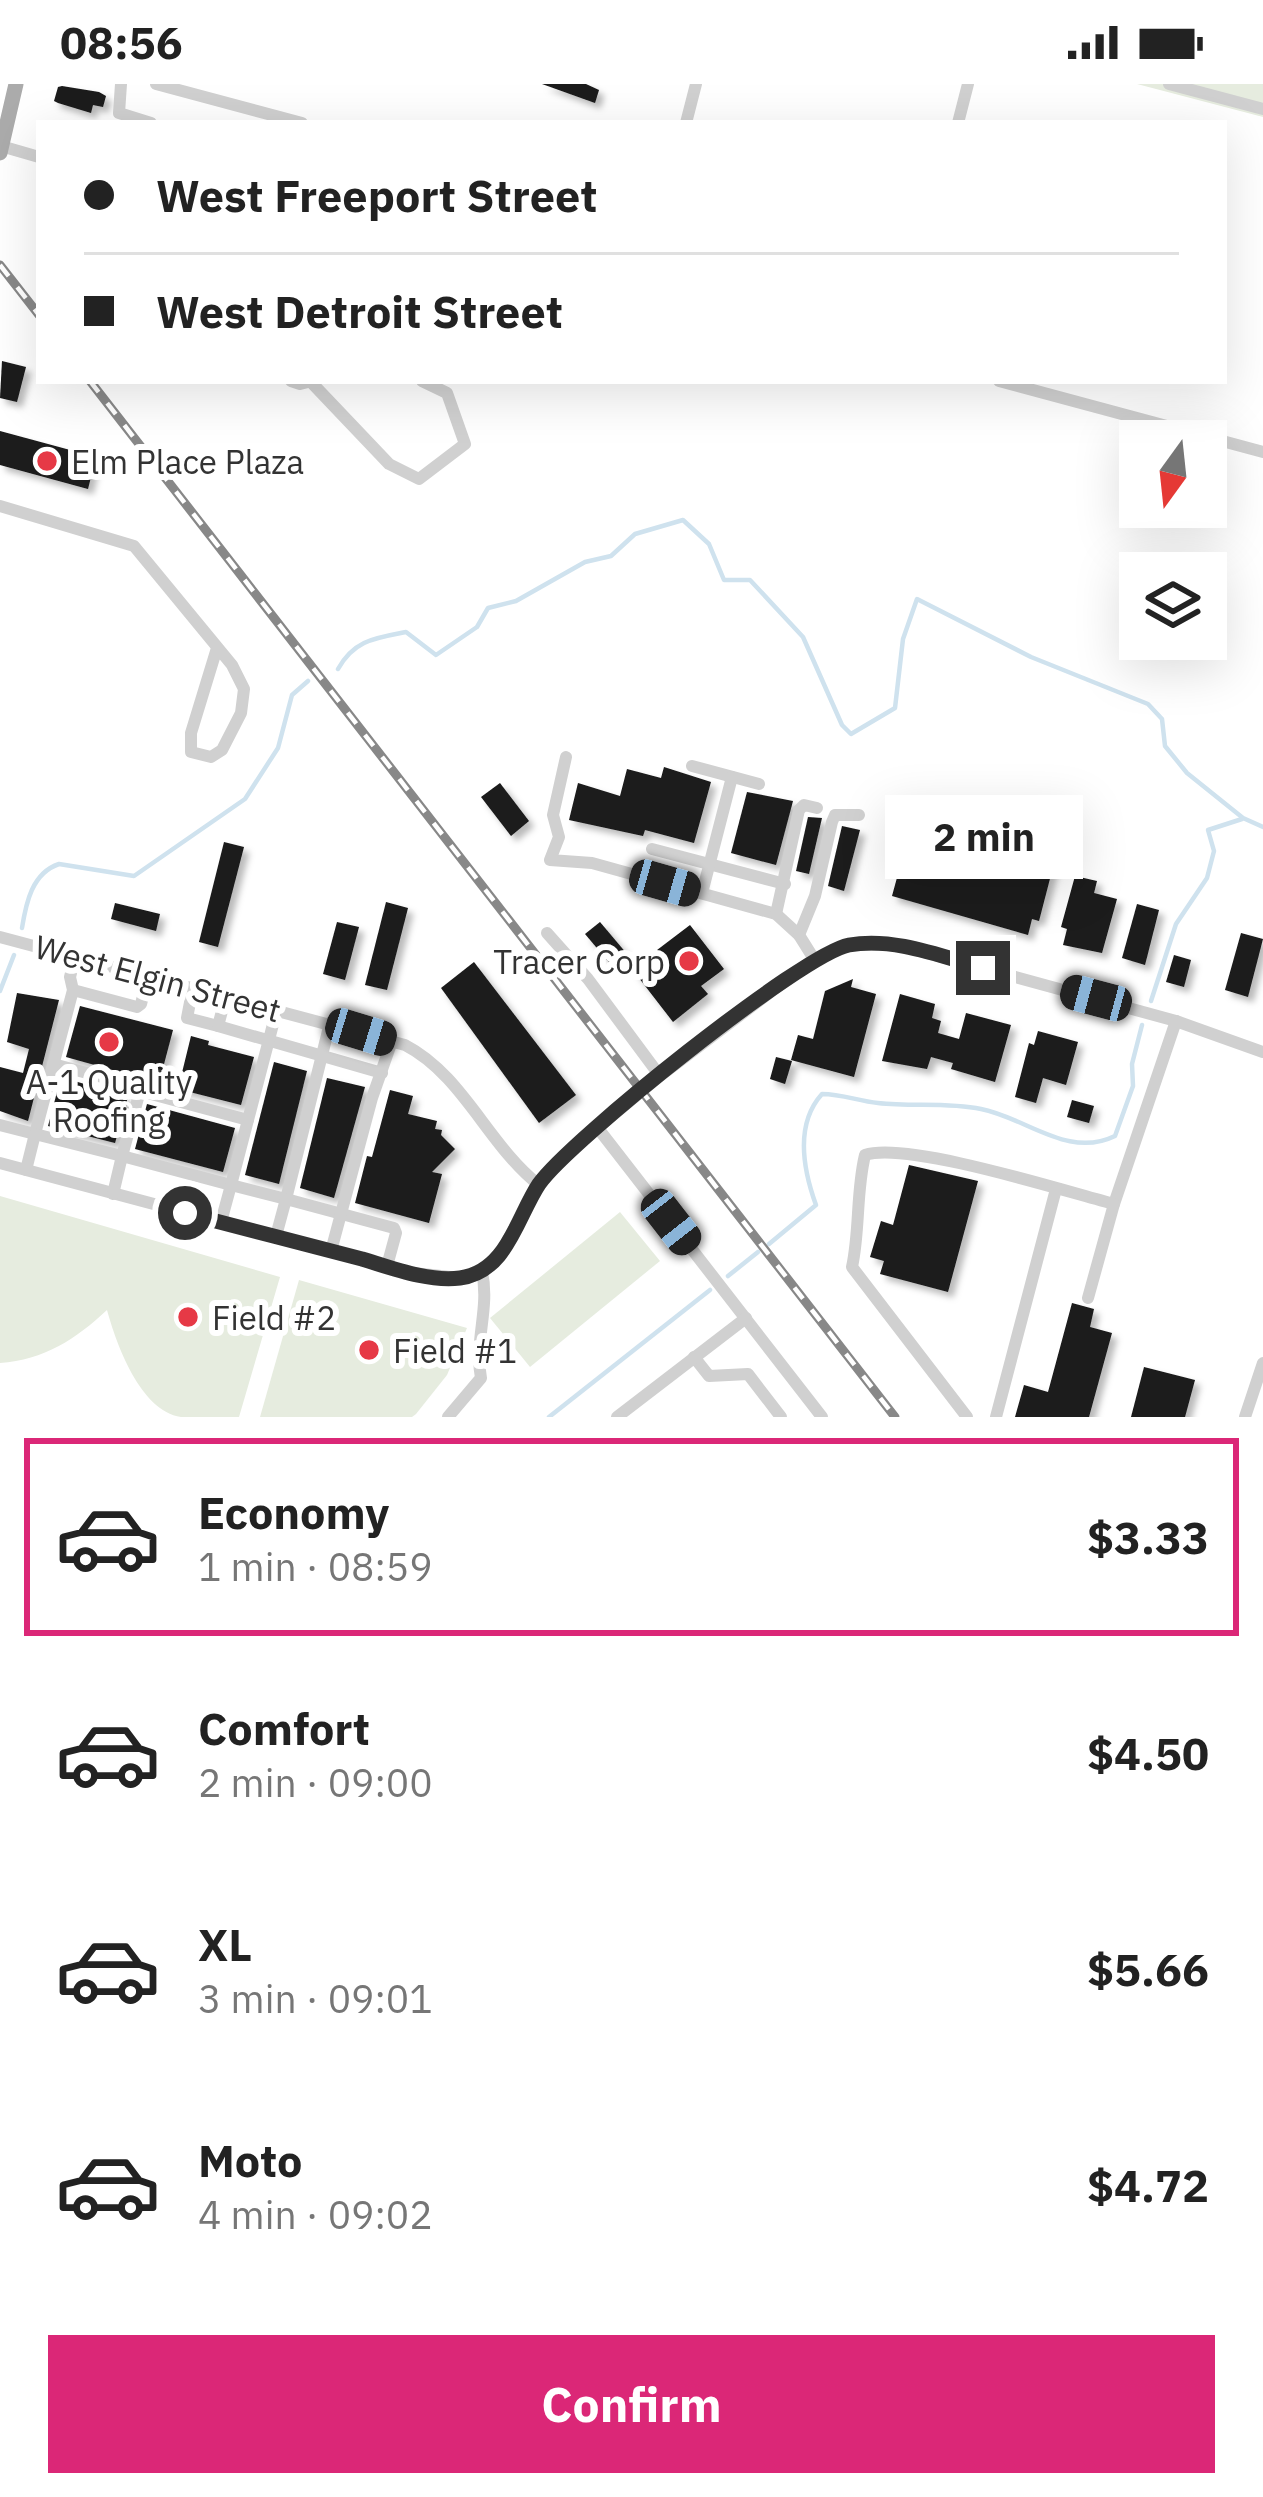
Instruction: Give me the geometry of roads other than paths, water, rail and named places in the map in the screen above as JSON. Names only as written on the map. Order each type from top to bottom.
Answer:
[{"type":"main road","points":[[0,149],[16,84]]},
{"type":"street","points":[[121,84],[118,113],[142,120]]},
{"type":"street","points":[[156,84],[291,120]]},
{"type":"street","points":[[687,120],[696,84]]},
{"type":"street","points":[[959,120],[968,84]]},
{"type":"street","points":[[1169,84],[1263,109]]},
{"type":"street","points":[[0,149],[36,156]]},
{"type":"street","points":[[314,384],[389,464],[419,479],[465,444],[448,393],[428,384]]},
{"type":"street","points":[[1010,384],[1263,452]]},
{"type":"street","points":[[0,506],[134,545],[217,648],[244,689],[241,713],[222,750],[211,757],[191,752],[191,733],[217,648]]},
{"type":"street","points":[[566,757],[553,815],[560,836],[550,860],[592,863],[776,914],[799,934],[814,959]]},
{"type":"street","points":[[692,766],[759,784]]},
{"type":"street","points":[[702,893],[732,777]]},
{"type":"street","points":[[776,914],[799,810],[818,808]]},
{"type":"street","points":[[799,934],[815,896],[832,822],[836,815],[859,815]]},
{"type":"street","points":[[652,849],[785,884]]},
{"type":"street","points":[[547,933],[588,979],[660,1076]]},
{"type":"street","name":"West Elgin Street","points":[[0,937],[392,1041],[430,1060],[511,1160],[539,1185]]},
{"type":"street","points":[[0,1163],[387,1266],[436,1278],[460,1278],[482,1272],[500,1254],[539,1185],[597,1127],[814,959],[850,945],[898,945],[1176,1021],[1263,1052]]},
{"type":"street","points":[[26,1170],[73,990],[70,976],[75,957]]},
{"type":"street","points":[[73,990],[136,1007],[148,976]]},
{"type":"street","points":[[193,988],[188,1018],[382,1073]]},
{"type":"street","points":[[218,1027],[226,996]]},
{"type":"street","points":[[221,1222],[277,1010]]},
{"type":"street","points":[[1088,1298],[1114,1204],[1176,1021]]},
{"type":"street","points":[[276,1236],[330,1023]]},
{"type":"street","points":[[331,1251],[392,1041]]},
{"type":"street","points":[[53,1064],[248,1120]]},
{"type":"street","points":[[113,1193],[140,1091]]},
{"type":"street","points":[[0,1125],[394,1228],[387,1266]]},
{"type":"street","points":[[597,1127],[822,1417]]},
{"type":"street","points":[[967,1417],[852,1267],[857,1194],[868,1152],[891,1151],[1114,1204]]},
{"type":"street","points":[[996,1417],[1056,1189]]},
{"type":"street","points":[[448,1417],[481,1378],[476,1352],[486,1292],[482,1272]]},
{"type":"street","points":[[617,1417],[746,1318]]},
{"type":"street","points":[[694,1357],[709,1376],[748,1374],[781,1417]]},
{"type":"street","points":[[1245,1417],[1263,1363]]},
{"type":"waterway","points":[[338,669],[358,646],[406,632],[436,655],[477,627],[488,608],[516,601],[585,562],[611,556],[635,534],[683,520],[709,544],[724,580],[750,580],[803,637],[842,725],[851,734],[895,708],[903,639],[917,599],[1031,657],[1148,704],[1162,719],[1165,746],[1187,773],[1243,818],[1263,827]]},
{"type":"waterway","points":[[22,928],[32,890],[50,868],[59,864],[134,876],[245,799],[278,748],[292,695],[308,681]]},
{"type":"waterway","points":[[1151,1001],[1176,924],[1207,878],[1214,851],[1208,830],[1242,819]]},
{"type":"waterway","points":[[0,991],[14,955]]},
{"type":"waterway","points":[[769,1244],[816,1205],[804,1147],[808,1119],[822,1094],[878,1103],[981,1109],[1064,1140],[1098,1142],[1115,1136],[1133,1086],[1132,1064],[1142,1025]]},
{"type":"waterway","points":[[728,1276],[758,1252]]},
{"type":"waterway","points":[[549,1417],[710,1290]]},
{"type":"railway","points":[[0,265],[36,311]]},
{"type":"railway","points":[[92,384],[895,1417]]},
{"type":"place","name":"Elm Place Plaza","points":[[47,461]]},
{"type":"place","name":"Tracer Corp","points":[[689,961]]},
{"type":"place","name":"A-1 Quality Roofing","points":[[109,1042]]},
{"type":"place","name":"Field #2","points":[[188,1317]]},
{"type":"place","name":"Field #1","points":[[369,1350]]}]
